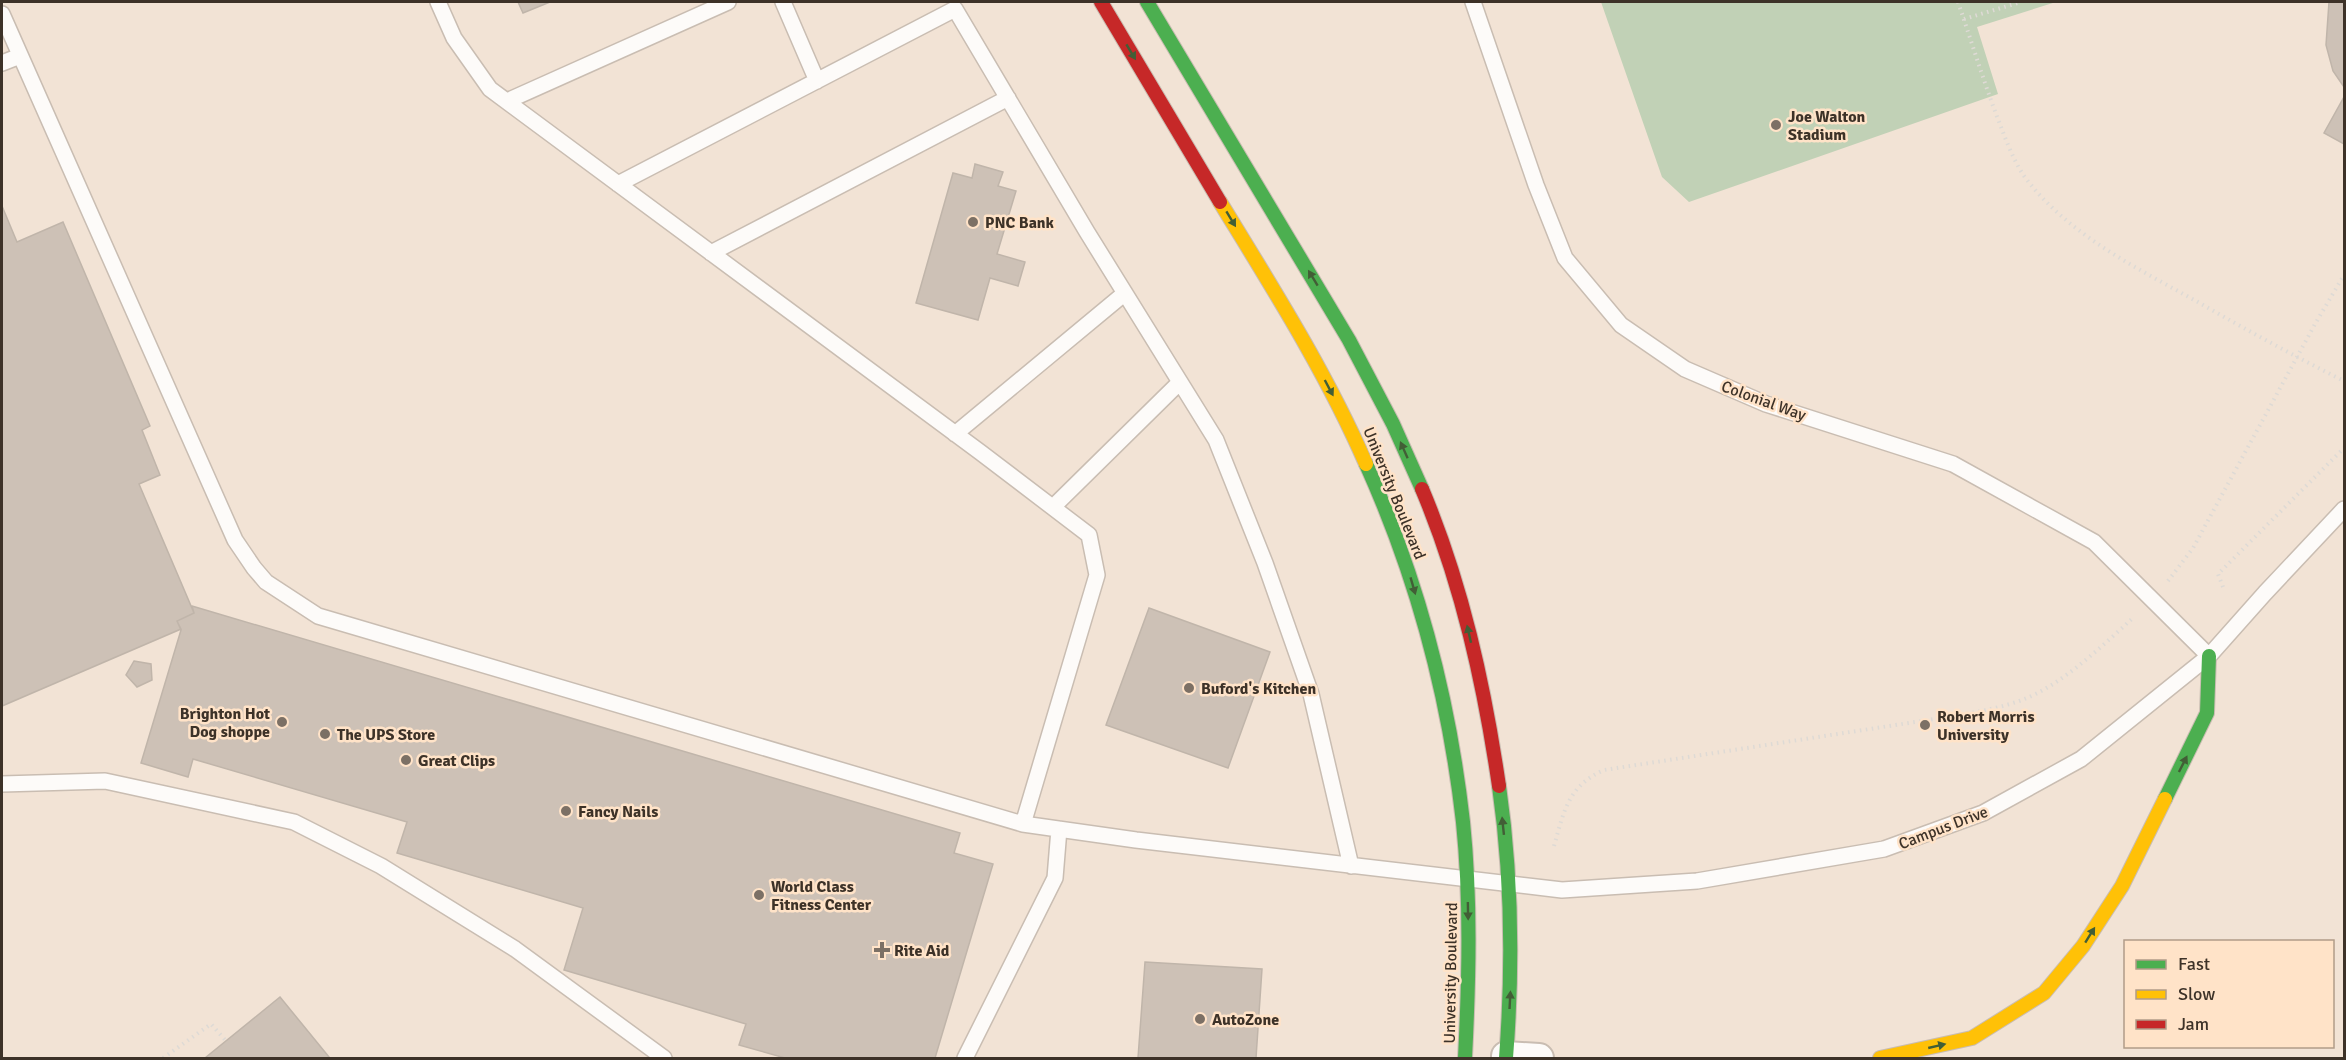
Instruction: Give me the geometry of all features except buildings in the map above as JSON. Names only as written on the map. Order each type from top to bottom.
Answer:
[{"type":"main road","name":"University Boulevard","points":[[1101,2],[1320,371],[1354,436],[1381,497],[1409,571],[1436,671],[1460,794],[1467,879],[1469,971],[1465,1059]]},
{"type":"main road","name":"University Boulevard","points":[[1147,2],[1352,344],[1417,478],[1446,554],[1466,619],[1484,696],[1497,773],[1511,934],[1506,1057]]},
{"type":"main road","points":[[1880,1059],[1972,1038],[2044,993],[2083,946],[2121,886],[2207,713],[2209,656]]},
{"type":"street","points":[[1506,1057],[1539,1059]]},
{"type":"lane","points":[[438,2],[454,38],[490,89],[1089,535],[1097,575],[1023,824]]},
{"type":"lane","points":[[507,101],[728,2]]},
{"type":"lane","points":[[783,2],[817,81]]},
{"type":"lane","name":"Colonial Way","points":[[1473,2],[1536,185],[1565,258],[1621,325],[1685,369],[1756,399],[1953,464],[2094,542],[2209,656]]},
{"type":"lane","points":[[618,184],[817,81],[953,5],[1125,293],[1216,440],[1265,563],[1304,672],[1352,866]]},
{"type":"lane","name":"Campus Drive","points":[[2,14],[235,540],[266,582],[318,616],[1023,824],[1562,890],[1697,881],[1884,849],[1983,813],[2081,759],[2209,656],[2344,509]]},
{"type":"lane","points":[[2,63],[20,56]]},
{"type":"lane","points":[[711,253],[1008,98]]},
{"type":"lane","points":[[956,434],[1125,293]]},
{"type":"lane","points":[[1053,507],[1180,382]]},
{"type":"lane","points":[[2,784],[105,781],[294,822],[381,866],[515,949],[664,1059]]},
{"type":"lane","points":[[965,1059],[1055,878],[1059,829]]},
{"type":"path","points":[[1958,2],[2010,151],[2024,175],[2046,200],[2116,256],[2344,381]]},
{"type":"path","points":[[1964,19],[2021,2]]},
{"type":"path","points":[[1554,846],[1571,797],[1580,785],[1591,776],[1604,770],[2006,706],[2046,688],[2068,673],[2111,638],[2153,599],[2193,548],[2344,275]]},
{"type":"path","points":[[2223,586],[2218,574],[2344,448]]},
{"type":"path","points":[[163,1059],[211,1024],[226,1041]]},
{"type":"green space","name":"Joe Walton Stadium","points":[[1601,2],[2056,2],[1977,27],[1998,94],[1689,202],[1662,177]]},
{"type":"traffic: fast","points":[[1147,2],[1349,340],[1393,424],[1422,489]]},
{"type":"traffic: fast","points":[[1366,464],[1401,550],[1415,594],[1440,684],[1457,776],[1466,851],[1468,910],[1465,1058]]},
{"type":"traffic: fast","points":[[2165,799],[2207,713],[2209,656]]},
{"type":"traffic: fast","points":[[1499,786],[1507,854],[1510,922],[1510,990],[1506,1058]]},
{"type":"traffic: slow","points":[[1220,202],[1316,363],[1366,464]]},
{"type":"traffic: slow","points":[[1880,1058],[1972,1038],[2044,993],[2083,946],[2122,886],[2165,799]]},
{"type":"traffic: jam","points":[[1101,2],[1220,202]]},
{"type":"traffic: jam","points":[[1422,489],[1449,561],[1470,635],[1479,672],[1499,786]]},
{"type":"place","name":"Joe Walton Stadium","points":[[1776,125]]},
{"type":"place","name":"PNC Bank","points":[[973,222]]},
{"type":"place","name":"Buford's Kitchen","points":[[1189,688]]},
{"type":"place","name":"Brighton Hot Dog shoppe","points":[[282,722]]},
{"type":"place","name":"Robert Morris University","points":[[1925,725]]},
{"type":"place","name":"The UPS Store","points":[[325,734]]},
{"type":"place","name":"Great Clips","points":[[406,760]]},
{"type":"place","name":"Fancy Nails","points":[[566,811]]},
{"type":"place","name":"World Class Fitness Center","points":[[759,895]]},
{"type":"place","name":"Rite Aid","points":[[882,950]]},
{"type":"place","name":"AutoZone","points":[[1200,1019]]}]
